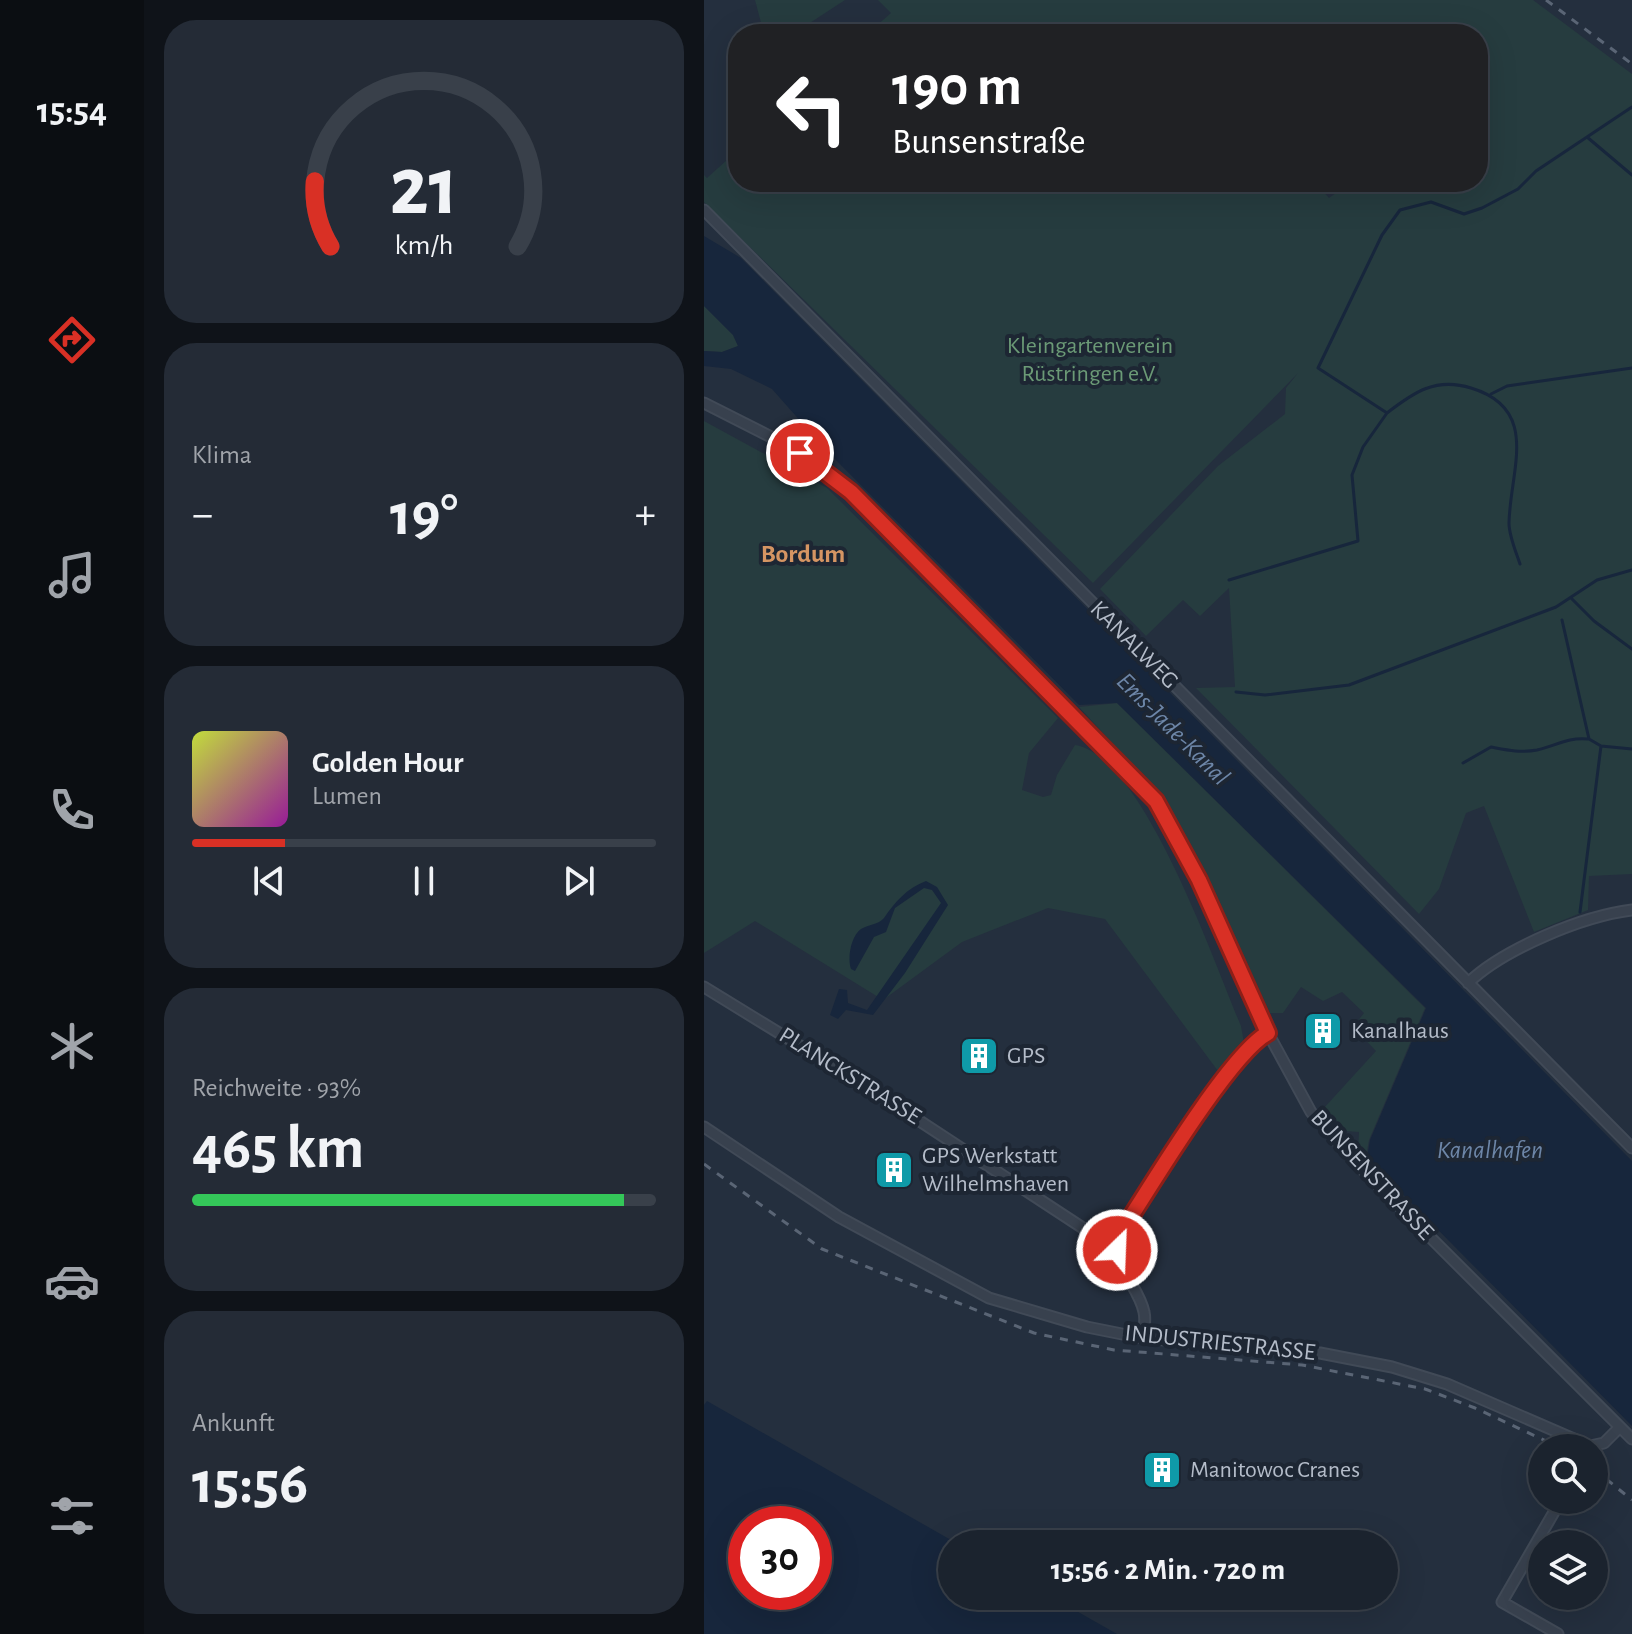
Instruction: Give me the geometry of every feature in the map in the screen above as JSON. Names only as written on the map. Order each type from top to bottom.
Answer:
[{"type":"street","name":"KANALWEG","points":[[704,210],[1632,1148]]},
{"type":"street","name":"BUNSENSTRASSE","points":[[704,403],[783,443],[838,479],[1156,801],[1193,867],[1294,1086],[1320,1124],[1632,1439]]},
{"type":"street","points":[[1468,983],[1486,966],[1509,954],[1587,921],[1632,910]]},
{"type":"street","name":"PLANCKSTRASSE","points":[[704,987],[877,1093],[1089,1232],[1117,1242]]},
{"type":"street","points":[[1142,1338],[1145,1313],[1119,1260],[1117,1242],[1232,1067],[1257,1039],[1268,1033]]},
{"type":"street","name":"INDUSTRIESTRASSE","points":[[704,1127],[839,1217],[989,1298],[1074,1323],[1142,1338],[1320,1353],[1392,1367],[1474,1395],[1561,1434]]},
{"type":"street","name":"INDUSTRIESTRASSE","points":[[1608,1439],[1620,1427]]},
{"type":"street","points":[[1553,1514],[1502,1602],[1558,1634]]},
{"type":"green space","points":[[755,0],[845,0],[808,24],[761,24]]},
{"type":"green space","name":"Kleingartenverein Rüstringen e.V.","points":[[878,0],[1533,0],[1632,74],[1632,874],[1589,876],[1588,910],[1534,932],[1484,806],[1466,813],[1439,889],[1419,914],[1196,688],[1235,687],[1229,588],[1200,616],[1183,600],[1146,636],[1100,589],[1218,466],[1285,414],[1286,388],[1298,373],[1093,583],[704,202],[704,175],[707,178],[728,159],[728,192],[1324,192],[1329,198],[1337,192],[1488,192],[1488,24],[878,24],[891,13]]},
{"type":"green space","points":[[704,306],[733,335],[738,346],[722,352],[704,351]]},
{"type":"green space","points":[[704,421],[827,488],[1058,718],[1029,753],[1022,790],[1043,797],[1051,795],[1057,775],[1075,745],[1101,757],[1126,785],[1151,822],[1174,866],[1241,1026],[1244,1043],[1218,1071],[1105,919],[1048,908],[962,942],[883,1000],[755,921],[704,953]]},
{"type":"green space","points":[[1117,703],[1425,1008],[1369,1140],[1366,1157],[1358,1154],[1359,1132],[1346,1131],[1324,1108],[1376,1051],[1353,1027],[1364,1013],[1342,992],[1323,1001],[1301,987],[1283,1013],[1270,1013],[1189,842],[1163,798],[1079,707]]},
{"type":"water","points":[[704,236],[741,258],[1632,1161],[1632,1426],[1367,1158],[1370,1140],[1426,1008],[1117,703],[1079,705],[826,450],[772,389],[731,369],[704,366],[704,351],[722,352],[738,346],[733,335],[704,306]]},
{"type":"water","points":[[926,881],[937,887],[948,905],[905,973],[873,1015],[846,1010],[838,1019],[830,1015],[839,989],[847,990],[848,1003],[867,1010],[941,903],[932,890],[924,888],[895,908],[886,932],[874,937],[855,971],[851,969],[849,959],[855,937],[861,929],[882,920],[902,896]]},
{"type":"water","points":[[707,1401],[938,1533],[938,1610],[1075,1610],[1117,1634],[704,1634],[704,1405]]},
{"type":"waterway","points":[[1229,580],[1358,541],[1352,475],[1363,447],[1387,413],[1318,368],[1382,235],[1400,210],[1431,202],[1464,214],[1482,208],[1518,189],[1536,171],[1632,107]]},
{"type":"waterway","points":[[1587,137],[1632,175]]},
{"type":"waterway","points":[[1491,394],[1507,386],[1632,368]]},
{"type":"waterway","points":[[1387,413],[1426,388],[1447,384],[1471,388],[1493,398],[1507,410],[1517,444],[1509,528],[1520,564]]},
{"type":"waterway","points":[[1236,692],[1265,695],[1349,685],[1556,607],[1597,580],[1632,570]]},
{"type":"waterway","points":[[1571,598],[1594,621],[1632,649]]},
{"type":"waterway","points":[[1562,620],[1589,739],[1601,746],[1632,749]]},
{"type":"waterway","points":[[1463,763],[1491,747],[1531,751],[1588,739]]},
{"type":"waterway","points":[[1580,912],[1601,746]]},
{"type":"railway","points":[[1546,0],[1632,64]]},
{"type":"railway","points":[[704,1164],[822,1249],[1034,1333],[1114,1350],[1302,1365],[1425,1389],[1531,1434]]},
{"type":"railway","points":[[1608,1480],[1632,1500]]},
{"type":"place","name":"Kanalhaus","points":[[1323,1031]]},
{"type":"place","name":"GPS","points":[[979,1056]]},
{"type":"place","name":"GPS Werkstatt Wilhelmshaven","points":[[894,1170]]},
{"type":"place","name":"Manitowoc Cranes","points":[[1162,1470]]},
{"type":"district","name":"Bordum","points":[[803,554]]},
{"type":"route","points":[[800,453],[838,479],[1125,766],[1156,801],[1199,880],[1268,1033],[1257,1039],[1232,1067],[1120,1234],[1117,1250]]},
{"type":"water label","name":"Ems-Jade-Kanal","points":[[1173,729]]},
{"type":"water label","name":"Kanalhafen","points":[[1490,1150]]}]
